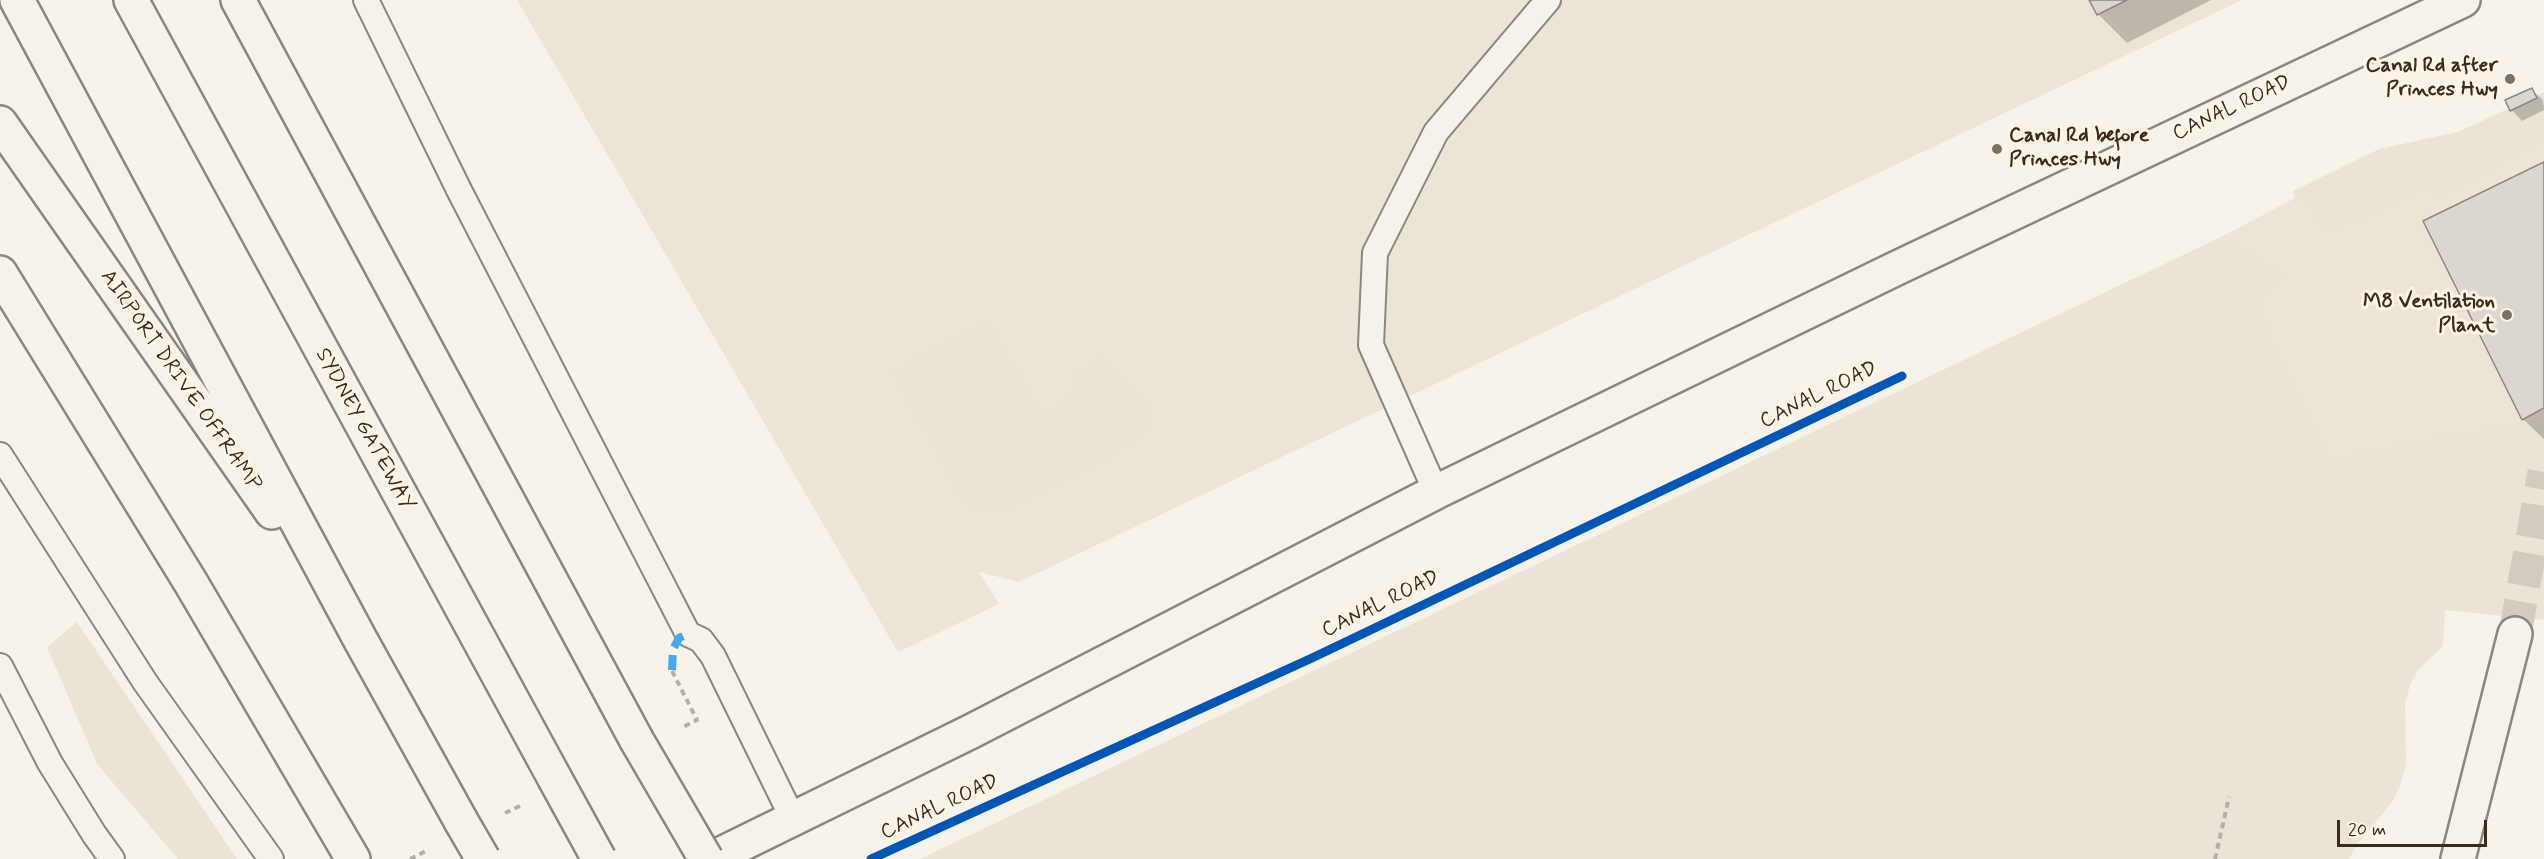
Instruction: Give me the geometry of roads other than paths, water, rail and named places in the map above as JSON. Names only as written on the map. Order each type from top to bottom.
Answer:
[{"type":"main road","points":[[17,0],[360,639],[483,859]]},
{"type":"main road","name":"SYDNEY GATEWAY","points":[[131,0],[599,859]]},
{"type":"main road","points":[[238,0],[636,739],[709,859]]},
{"type":"main road","name":"CANAL ROAD","points":[[709,859],[970,732],[1436,492],[1899,267],[2463,0]]},
{"type":"main road","name":"AIRPORT DRIVE OFFRAMP","points":[[0,123],[360,639]]},
{"type":"main road","points":[[0,273],[191,583],[353,859]]},
{"type":"main road","points":[[2458,859],[2515,634]]},
{"type":"lane","points":[[366,0],[459,190],[688,634],[701,640],[713,656],[793,819]]},
{"type":"lane","points":[[1436,492],[1371,345],[1376,253],[1436,132],[1548,0]]},
{"type":"lane","points":[[0,455],[145,682],[271,859]]},
{"type":"lane","points":[[0,666],[50,763],[112,859]]},
{"type":"tunnel","points":[[2515,634],[2544,472]]},
{"type":"place","name":"Canal Rd after Princes Hwy","points":[[2510,79]]},
{"type":"place","name":"Canal Rd before Princes Hwy","points":[[1997,149]]},
{"type":"place","name":"M8 Ventilation Plant","points":[[2507,315]]}]
